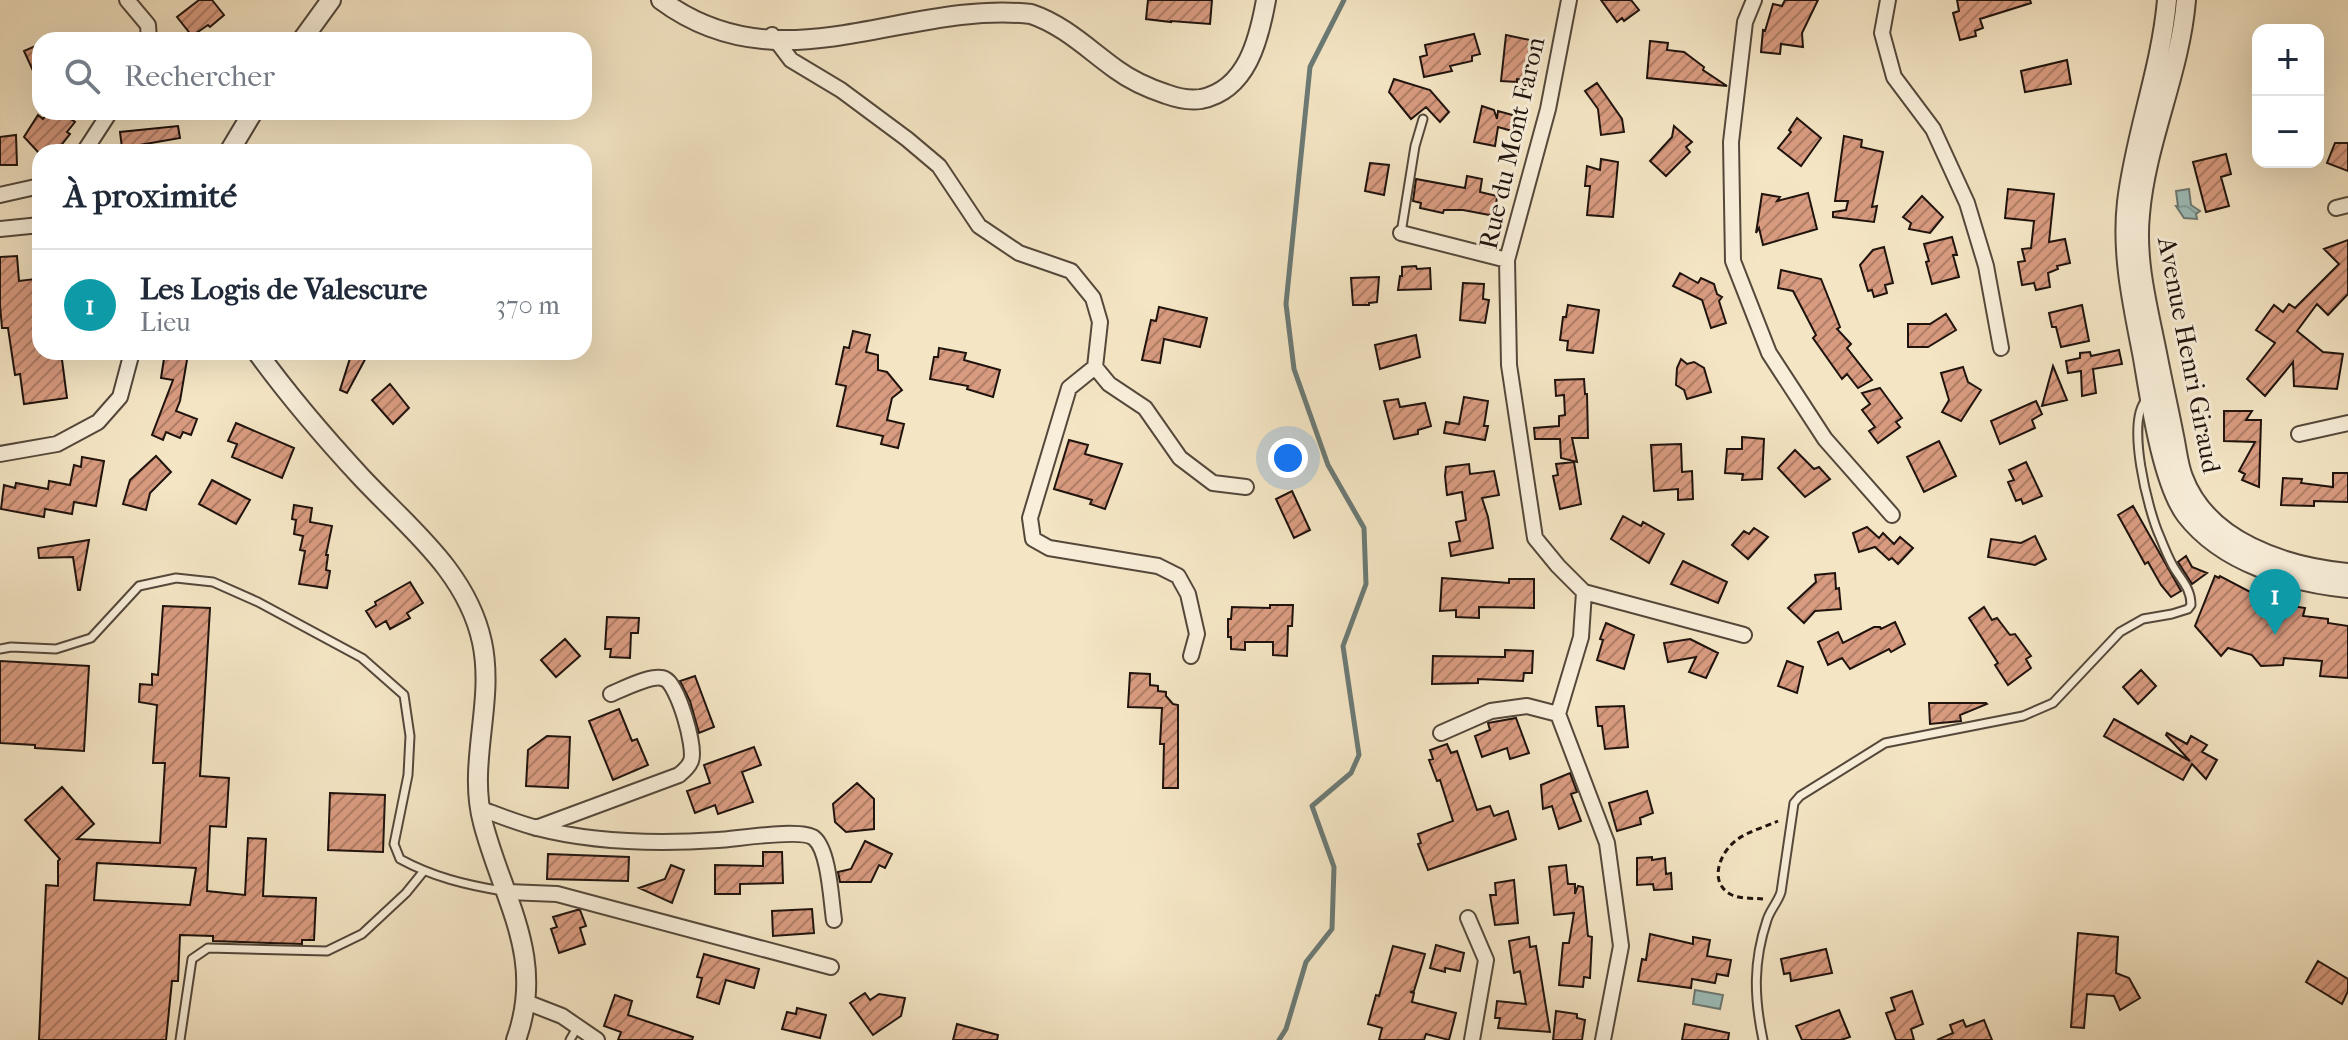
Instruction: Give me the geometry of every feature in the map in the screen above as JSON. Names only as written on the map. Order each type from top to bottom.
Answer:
[{"type":"street","points":[[127,0],[148,25],[148,32]]},
{"type":"street","points":[[308,32],[331,0]]},
{"type":"street","points":[[661,0],[701,24],[736,34],[772,35],[814,31],[915,8],[997,6],[1031,14],[1060,27],[1119,72],[1144,86],[1175,97],[1197,100],[1221,92],[1240,77],[1261,31],[1266,0]]},
{"type":"street","name":"Rue du Mont Faron","points":[[1569,0],[1548,109],[1507,260],[1509,365],[1535,538],[1584,592]]},
{"type":"street","points":[[1754,0],[1745,22],[1731,142],[1733,261],[1769,353],[1825,439],[1892,515]]},
{"type":"street","points":[[1888,0],[1882,33],[1894,77],[1933,129],[1967,203],[1986,266],[2001,348]]},
{"type":"street","name":"Avenue Henri Giraud","points":[[2167,0],[2161,43],[2134,155],[2125,239],[2128,276],[2183,476],[2203,512],[2219,528],[2240,541],[2275,557],[2348,573]]},
{"type":"street","name":"Avenue Henri Giraud","points":[[2185,1],[2177,57],[2148,163],[2140,211],[2139,248],[2164,463],[2185,514],[2215,544],[2268,570],[2303,581],[2348,588]]},
{"type":"street","points":[[772,35],[791,60],[841,90],[939,166],[979,226],[1019,253],[1071,271],[1093,298],[1100,322],[1095,367],[1069,388],[1030,518],[1033,539],[1049,548],[1158,566],[1178,576],[1188,594],[1197,634],[1191,656]]},
{"type":"street","points":[[89,144],[105,120]]},
{"type":"street","points":[[234,144],[248,120]]},
{"type":"street","points":[[0,195],[32,188]]},
{"type":"street","points":[[0,229],[32,226]]},
{"type":"street","points":[[1401,233],[1507,260]]},
{"type":"street","points":[[0,454],[57,444],[98,422],[120,397],[130,360]]},
{"type":"street","points":[[263,360],[320,432],[438,556],[472,609],[482,643],[486,679],[477,770],[479,808],[490,850],[520,931],[526,967],[526,1002],[516,1040]]},
{"type":"street","points":[[1095,367],[1109,384],[1145,408],[1180,458],[1213,483],[1246,487]]},
{"type":"street","points":[[2299,434],[2348,423]]},
{"type":"street","points":[[1603,1040],[1621,946],[1607,843],[1558,714],[1581,637],[1584,592],[1744,635]]},
{"type":"street","points":[[536,828],[679,775],[691,760],[693,745],[668,680],[662,677],[647,680],[611,694]]},
{"type":"street","points":[[1441,733],[1491,711],[1527,706],[1558,714]]},
{"type":"street","points":[[479,808],[536,828],[586,838],[655,842],[810,835],[818,840],[824,854],[834,920]]},
{"type":"street","points":[[506,892],[557,894],[831,967]]},
{"type":"street","points":[[1468,918],[1486,960],[1472,1040]]},
{"type":"street","points":[[526,1002],[562,1016],[574,1033],[597,1040]]},
{"type":"lane","points":[[1401,233],[1415,146],[1423,119]]},
{"type":"lane","points":[[1763,1040],[1756,1006],[1756,970],[1768,916],[1779,900],[1794,803],[1800,796],[1885,743],[2023,716],[2053,703],[2120,632],[2143,619],[2188,609],[2191,605],[2189,589],[2174,568],[2146,499],[2137,424],[2141,406],[2158,394]]},
{"type":"lane","points":[[0,649],[56,649],[91,638],[139,586],[176,578],[213,582],[258,602],[362,658],[404,695],[410,736],[408,775],[394,844],[400,859],[423,872],[506,892]]},
{"type":"lane","points":[[180,1040],[192,959],[208,948],[327,951],[362,934],[406,893],[423,872]]},
{"type":"path","points":[[1779,900],[1735,897],[1724,890],[1718,875],[1720,860],[1725,850],[1740,837],[1792,815]]},
{"type":"water","points":[[2189,189],[2191,205],[2200,211],[2196,214],[2197,219],[2184,218],[2176,206],[2176,191]]},
{"type":"water","points":[[1695,990],[1723,995],[1720,1009],[1693,1004]]},
{"type":"building","points":[[199,0],[212,0],[224,15],[210,27],[208,25],[198,32],[189,32],[177,17]]},
{"type":"building","points":[[1148,0],[1212,0],[1210,24],[1146,19]]},
{"type":"building","points":[[1601,0],[1631,0],[1639,10],[1624,21],[1622,18],[1617,22]]},
{"type":"building","points":[[1785,0],[1818,0],[1802,33],[1803,47],[1781,44],[1780,54],[1761,52],[1763,30],[1773,4],[1782,6]]},
{"type":"building","points":[[1957,0],[2030,0],[2031,3],[1980,19],[1983,28],[1975,31],[1976,36],[1960,40],[1953,13],[1959,11]]},
{"type":"building","points":[[1474,34],[1480,54],[1472,56],[1472,61],[1450,66],[1452,71],[1424,77],[1420,57],[1427,55],[1425,45]]},
{"type":"building","points":[[1506,35],[1530,40],[1526,80],[1501,81]]},
{"type":"building","points":[[1650,41],[1668,43],[1667,50],[1684,52],[1727,86],[1647,78]]},
{"type":"building","points":[[32,48],[32,68],[24,51]]},
{"type":"building","points":[[2067,60],[2071,84],[2025,92],[2021,71]]},
{"type":"building","points":[[1394,79],[1430,90],[1449,112],[1440,122],[1426,107],[1411,119],[1389,92]]},
{"type":"building","points":[[1597,83],[1622,119],[1624,132],[1601,135],[1598,109],[1585,91]]},
{"type":"building","points":[[1482,106],[1494,110],[1497,119],[1498,111],[1516,116],[1512,131],[1498,127],[1495,146],[1474,142]]},
{"type":"building","points":[[1797,118],[1821,138],[1801,166],[1778,148],[1791,132],[1789,130]]},
{"type":"building","points":[[35,120],[75,122],[62,144],[32,146],[24,137]]},
{"type":"building","points":[[178,126],[180,138],[145,144],[122,144],[120,132]]},
{"type":"building","points":[[1674,126],[1692,142],[1686,147],[1690,152],[1666,176],[1650,161],[1672,137]]},
{"type":"building","points":[[16,135],[17,165],[0,165],[0,137]]},
{"type":"building","points":[[1844,136],[1862,140],[1861,147],[1883,152],[1872,207],[1877,206],[1874,222],[1833,217],[1833,212],[1846,210],[1848,201],[1835,201]]},
{"type":"building","points":[[2335,143],[2348,143],[2348,171],[2327,163]]},
{"type":"building","points":[[2226,154],[2231,174],[2221,177],[2229,206],[2206,212],[2193,162]]},
{"type":"building","points":[[1601,159],[1618,162],[1613,217],[1587,215],[1590,186],[1585,186],[1587,166],[1600,170]]},
{"type":"building","points":[[1370,163],[1389,165],[1384,195],[1365,191]]},
{"type":"building","points":[[1467,176],[1482,179],[1480,192],[1497,196],[1495,216],[1463,210],[1444,210],[1443,213],[1420,208],[1421,203],[1413,201],[1416,179],[1465,188]]},
{"type":"building","points":[[2008,189],[2054,194],[2049,242],[2065,239],[2070,263],[2057,266],[2058,269],[2048,273],[2050,287],[2036,290],[2034,283],[2022,285],[2018,262],[2025,261],[2022,249],[2031,248],[2034,221],[2005,218]]},
{"type":"building","points":[[1808,193],[1817,229],[1763,245],[1759,228],[1756,233],[1762,194],[1780,197],[1777,201]]},
{"type":"building","points":[[1922,196],[1943,217],[1930,233],[1909,229],[1911,223],[1903,217]]},
{"type":"building","points":[[1952,237],[1959,277],[1932,284],[1924,244]]},
{"type":"building","points":[[2348,240],[2348,294],[2328,315],[2317,304],[2297,331],[2323,352],[2343,354],[2337,389],[2294,386],[2293,362],[2265,396],[2247,379],[2275,343],[2256,330],[2274,305],[2283,312],[2289,304],[2295,308],[2339,264],[2324,249]]},
{"type":"building","points":[[1884,247],[1893,283],[1885,285],[1887,293],[1874,297],[1872,290],[1868,291],[1860,265],[1873,250]]},
{"type":"building","points":[[17,256],[19,281],[32,279],[32,360],[62,360],[67,398],[24,404],[20,374],[15,375],[8,328],[2,328],[0,257]]},
{"type":"building","points":[[1416,266],[1417,269],[1430,268],[1431,289],[1398,290],[1402,267]]},
{"type":"building","points":[[1781,270],[1821,279],[1840,327],[1837,329],[1851,344],[1847,348],[1872,380],[1858,388],[1847,374],[1842,379],[1813,338],[1816,335],[1793,291],[1778,288]]},
{"type":"building","points":[[1680,273],[1698,283],[1701,278],[1714,284],[1717,294],[1722,297],[1719,301],[1726,323],[1711,328],[1702,300],[1673,286]]},
{"type":"building","points":[[1379,277],[1377,302],[1353,305],[1351,278]]},
{"type":"building","points":[[1463,283],[1484,284],[1483,299],[1489,300],[1485,323],[1460,320]]},
{"type":"building","points":[[1568,305],[1599,310],[1593,353],[1567,350],[1568,341],[1560,340]]},
{"type":"building","points":[[2082,305],[2089,341],[2061,347],[2049,313]]},
{"type":"building","points":[[1159,307],[1207,318],[1200,347],[1164,339],[1160,363],[1142,360],[1151,320],[1156,321]]},
{"type":"building","points":[[1946,314],[1956,330],[1928,347],[1908,347],[1908,324],[1930,324]]},
{"type":"building","points":[[853,331],[870,335],[866,352],[878,355],[878,370],[887,372],[902,390],[892,398],[887,420],[904,424],[898,448],[881,444],[883,436],[837,426],[846,386],[836,384],[844,347],[849,348]]},
{"type":"building","points":[[1416,335],[1420,357],[1380,369],[1375,345]]},
{"type":"building","points":[[939,348],[966,353],[964,360],[1000,370],[993,397],[967,389],[968,386],[930,379]]},
{"type":"building","points":[[2119,350],[2122,364],[2093,369],[2096,393],[2082,396],[2081,371],[2068,373],[2066,361],[2080,358],[2080,353],[2090,352],[2091,356]]},
{"type":"building","points":[[1681,359],[1687,364],[1694,362],[1704,368],[1711,392],[1687,399],[1684,390],[1676,385]]},
{"type":"building","points":[[164,360],[187,360],[176,411],[197,419],[191,435],[183,432],[180,438],[166,432],[163,440],[152,435],[173,380],[161,378]]},
{"type":"building","points":[[349,360],[365,360],[347,393],[340,390]]},
{"type":"building","points":[[2053,366],[2067,400],[2042,406]]},
{"type":"building","points":[[1963,367],[1968,382],[1981,390],[1961,421],[1942,412],[1949,400],[1941,373]]},
{"type":"building","points":[[1584,379],[1588,438],[1572,438],[1577,462],[1561,458],[1560,439],[1535,439],[1534,428],[1559,426],[1559,416],[1565,415],[1564,395],[1556,396],[1555,380]]},
{"type":"building","points":[[390,384],[409,408],[393,424],[372,400]]},
{"type":"building","points":[[1880,388],[1902,418],[1896,422],[1900,427],[1878,443],[1869,431],[1875,427],[1862,410],[1870,404],[1862,393]]},
{"type":"building","points":[[1464,397],[1488,401],[1485,440],[1444,433],[1446,422],[1459,424]]},
{"type":"building","points":[[1398,399],[1400,407],[1425,403],[1431,426],[1418,430],[1418,434],[1394,439],[1384,401]]},
{"type":"building","points":[[2036,401],[2042,414],[2032,420],[2035,428],[2000,444],[1991,421]]},
{"type":"building","points":[[2224,411],[2252,411],[2246,420],[2261,420],[2259,487],[2242,480],[2245,474],[2239,471],[2255,442],[2224,441]]},
{"type":"building","points":[[236,423],[294,448],[282,478],[232,457],[237,444],[228,441]]},
{"type":"building","points":[[1742,437],[1764,439],[1762,479],[1742,480],[1743,474],[1725,473],[1727,449],[1742,449]]},
{"type":"building","points":[[1069,440],[1088,445],[1085,454],[1122,464],[1105,509],[1090,504],[1092,500],[1054,489]]},
{"type":"building","points":[[1939,441],[1956,476],[1924,492],[1907,457]]},
{"type":"building","points":[[1681,444],[1682,472],[1692,471],[1693,499],[1678,500],[1678,489],[1654,491],[1651,445]]},
{"type":"building","points":[[1795,450],[1814,469],[1819,467],[1830,479],[1805,497],[1778,468]]},
{"type":"building","points":[[156,456],[171,472],[150,493],[146,510],[123,504],[130,480]]},
{"type":"building","points":[[82,457],[104,461],[96,506],[74,502],[72,514],[45,509],[44,517],[1,509],[4,485],[15,488],[16,483],[48,489],[49,481],[70,485],[74,465],[81,467]]},
{"type":"building","points":[[1574,462],[1581,504],[1560,509],[1553,476],[1558,475],[1556,464]]},
{"type":"building","points":[[2026,462],[2042,496],[2023,504],[2021,499],[2016,501],[2008,482],[2014,480],[2009,470]]},
{"type":"building","points":[[1469,464],[1470,474],[1494,471],[1499,495],[1482,498],[1493,548],[1451,556],[1449,543],[1460,541],[1456,522],[1466,520],[1462,492],[1447,495],[1446,467]]},
{"type":"building","points":[[2333,473],[2348,473],[2348,502],[2314,501],[2314,506],[2281,505],[2283,478],[2333,487]]},
{"type":"building","points":[[212,480],[250,500],[236,524],[199,504]]},
{"type":"building","points":[[1292,491],[1310,530],[1294,538],[1276,499]]},
{"type":"building","points":[[294,505],[312,508],[310,522],[332,526],[326,555],[326,570],[330,571],[327,588],[299,584],[305,551],[300,550],[303,536],[294,534]]},
{"type":"building","points":[[2133,506],[2181,591],[2171,597],[2148,562],[2145,564],[2118,515]]},
{"type":"building","points":[[1623,516],[1641,526],[1643,522],[1664,534],[1649,563],[1611,539]]},
{"type":"building","points":[[1867,527],[1879,538],[1883,533],[1894,544],[1900,537],[1913,548],[1898,564],[1875,547],[1859,552],[1853,533]]},
{"type":"building","points":[[1754,528],[1768,537],[1748,559],[1732,545],[1744,531],[1749,534]]},
{"type":"building","points":[[2035,536],[2046,559],[2035,565],[1988,557],[1991,539],[2021,543]]},
{"type":"building","points":[[89,540],[80,590],[73,557],[39,558],[38,548]]},
{"type":"building","points":[[2186,556],[2192,567],[2207,573],[2192,584],[2178,562]]},
{"type":"building","points":[[1683,561],[1727,582],[1718,603],[1671,584]]},
{"type":"building","points":[[1835,573],[1841,609],[1815,611],[1804,623],[1788,608],[1816,582],[1815,575]]},
{"type":"building","points":[[2215,576],[2256,595],[2254,600],[2305,608],[2303,616],[2328,619],[2328,623],[2348,626],[2348,678],[2320,676],[2322,661],[2284,658],[2283,665],[2261,666],[2252,655],[2228,648],[2221,656],[2195,626]]},
{"type":"building","points":[[1442,578],[1509,583],[1509,579],[1534,579],[1534,608],[1479,607],[1479,618],[1456,617],[1456,610],[1440,611]]},
{"type":"building","points":[[410,582],[423,603],[407,613],[410,618],[390,629],[386,621],[376,627],[366,611],[376,605],[375,602]]},
{"type":"building","points":[[1270,605],[1293,605],[1292,626],[1288,626],[1287,656],[1273,655],[1273,642],[1245,642],[1245,650],[1231,649],[1228,619],[1231,619],[1232,607],[1270,608]]},
{"type":"building","points":[[163,606],[210,608],[200,776],[229,778],[226,827],[210,826],[207,891],[245,895],[248,838],[266,839],[263,896],[316,898],[314,940],[302,940],[302,944],[213,941],[213,936],[180,935],[178,981],[172,981],[166,1040],[39,1040],[46,885],[58,886],[60,859],[25,820],[62,787],[94,824],[77,839],[160,843],[165,763],[153,763],[157,705],[139,702],[140,684],[152,685],[152,674],[158,675]],"holes":[[[97,863],[196,868],[190,905],[94,900]]]},
{"type":"building","points":[[1984,607],[1992,620],[1997,618],[2010,635],[2015,634],[2031,656],[2026,659],[2031,668],[2008,685],[1995,665],[1998,663],[1969,618]]},
{"type":"building","points":[[607,617],[639,618],[638,633],[631,633],[630,658],[610,657],[611,649],[605,649]]},
{"type":"building","points":[[1895,622],[1905,644],[1850,669],[1842,658],[1828,665],[1818,642],[1838,632],[1843,643],[1874,627],[1881,629]]},
{"type":"building","points":[[1606,623],[1634,635],[1624,669],[1597,660]]},
{"type":"building","points":[[565,639],[580,656],[556,677],[541,660]]},
{"type":"building","points":[[1690,639],[1718,653],[1706,678],[1689,672],[1696,657],[1668,662],[1664,643]]},
{"type":"building","points":[[1505,650],[1533,651],[1532,673],[1524,673],[1523,681],[1478,679],[1478,683],[1432,684],[1433,656],[1505,657]]},
{"type":"building","points":[[0,661],[89,666],[84,751],[0,743]]},
{"type":"building","points":[[1787,661],[1803,667],[1797,693],[1778,686]]},
{"type":"building","points":[[2141,670],[2156,686],[2138,704],[2123,687]]},
{"type":"building","points":[[1130,673],[1150,674],[1150,685],[1158,686],[1158,691],[1166,692],[1173,704],[1178,705],[1178,788],[1163,788],[1164,744],[1160,744],[1162,708],[1128,707]]},
{"type":"building","points":[[695,676],[714,727],[699,733],[690,701],[680,681]]},
{"type":"building","points":[[1929,703],[1987,704],[1960,715],[1961,721],[1930,724]]},
{"type":"building","points":[[1624,706],[1628,747],[1605,749],[1596,707]]},
{"type":"building","points":[[619,709],[632,741],[637,739],[648,765],[613,780],[589,721]]},
{"type":"building","points":[[1516,718],[1529,753],[1510,759],[1507,748],[1482,757],[1475,736],[1490,730],[1488,723]]},
{"type":"building","points":[[2114,719],[2190,761],[2166,735],[2187,744],[2191,736],[2207,745],[2202,752],[2217,760],[2206,779],[2192,764],[2183,780],[2104,736]]},
{"type":"building","points":[[547,736],[570,737],[568,788],[526,786],[528,750]]},
{"type":"building","points":[[1447,744],[1451,753],[1457,751],[1477,810],[1490,806],[1494,816],[1508,811],[1516,839],[1428,870],[1418,844],[1421,843],[1418,834],[1453,821],[1440,780],[1437,781],[1429,760],[1433,759],[1430,750]]},
{"type":"building","points":[[754,747],[761,765],[742,772],[753,802],[718,814],[715,805],[695,813],[687,791],[710,783],[704,765]]},
{"type":"building","points":[[1570,773],[1577,792],[1571,794],[1581,821],[1559,829],[1552,806],[1543,809],[1541,785]]},
{"type":"building","points":[[857,783],[874,799],[874,829],[846,832],[835,822],[833,804]]},
{"type":"building","points":[[1647,791],[1653,813],[1640,818],[1641,824],[1617,831],[1609,803]]},
{"type":"building","points":[[330,793],[385,795],[383,852],[328,850]]},
{"type":"building","points":[[865,841],[892,854],[885,868],[879,865],[871,882],[840,882],[838,872],[851,869]]},
{"type":"building","points":[[763,852],[782,852],[783,883],[740,884],[740,894],[715,894],[715,865],[763,866]]},
{"type":"building","points":[[548,854],[629,857],[628,881],[547,879]]},
{"type":"building","points":[[1652,857],[1652,860],[1665,858],[1666,874],[1671,873],[1672,889],[1654,890],[1653,884],[1637,885],[1637,858]]},
{"type":"building","points":[[671,865],[684,870],[672,903],[639,888],[665,879]]},
{"type":"building","points":[[1566,865],[1568,884],[1575,884],[1575,894],[1578,886],[1583,887],[1588,936],[1592,937],[1590,978],[1584,977],[1583,987],[1559,985],[1563,943],[1569,943],[1574,913],[1554,915],[1549,867]]},
{"type":"building","points":[[1514,880],[1518,923],[1495,925],[1490,895],[1496,895],[1495,883]]},
{"type":"building","points":[[812,909],[814,933],[773,936],[772,911]]},
{"type":"building","points":[[580,910],[586,926],[580,928],[585,944],[559,953],[551,929],[557,927],[553,917]]},
{"type":"building","points":[[2078,933],[2118,937],[2116,973],[2129,978],[2140,998],[2120,1010],[2114,996],[2087,994],[2084,1028],[2071,1027]]},
{"type":"building","points":[[1650,934],[1693,944],[1693,937],[1710,940],[1707,956],[1731,960],[1728,976],[1717,974],[1715,983],[1692,979],[1691,988],[1638,981],[1642,959],[1646,960]]},
{"type":"building","points":[[1529,937],[1530,947],[1536,946],[1550,1032],[1498,1028],[1500,1018],[1495,1018],[1497,1001],[1526,1004],[1520,971],[1514,973],[1509,941]]},
{"type":"building","points":[[1436,945],[1464,953],[1460,971],[1445,968],[1445,972],[1430,968]]},
{"type":"building","points":[[1393,946],[1425,954],[1414,991],[1410,992],[1414,993],[1412,1002],[1456,1013],[1449,1040],[1426,1034],[1424,1040],[1379,1040],[1382,1028],[1368,1024]]},
{"type":"building","points":[[1826,949],[1832,973],[1791,981],[1790,973],[1784,974],[1781,959]]},
{"type":"building","points":[[704,954],[759,969],[754,988],[726,980],[719,1004],[697,997],[702,978],[697,977]]},
{"type":"building","points":[[2318,961],[2348,979],[2348,991],[2342,1004],[2306,982]]},
{"type":"building","points":[[1912,991],[1923,1024],[1911,1029],[1914,1040],[1896,1040],[1886,1013],[1895,1010],[1891,998]]},
{"type":"building","points":[[865,993],[870,1000],[879,994],[905,998],[901,1016],[873,1035],[850,1003]]},
{"type":"building","points":[[615,995],[632,1001],[628,1015],[693,1037],[692,1040],[618,1040],[621,1032],[604,1026]]},
{"type":"building","points":[[797,1008],[826,1015],[820,1038],[782,1029],[787,1012],[796,1014]]},
{"type":"building","points":[[1839,1010],[1850,1037],[1841,1040],[1802,1040],[1796,1026]]},
{"type":"building","points":[[1556,1011],[1577,1014],[1577,1018],[1585,1020],[1582,1040],[1553,1040]]},
{"type":"building","points":[[1963,1020],[1966,1027],[1984,1020],[1992,1040],[1937,1040],[1953,1033],[1950,1025]]},
{"type":"building","points":[[957,1024],[998,1035],[997,1040],[953,1040]]},
{"type":"building","points":[[1685,1024],[1729,1033],[1728,1040],[1682,1040]]},
{"type":"waterway","points":[[1279,1040],[1286,1029],[1306,962],[1332,929],[1334,867],[1312,806],[1351,773],[1359,755],[1343,646],[1366,584],[1364,528],[1328,465],[1294,369],[1286,304],[1310,67],[1344,0]]},
{"type":"place","name":"Les Logis de Valescure","points":[[2275,635]]}]
